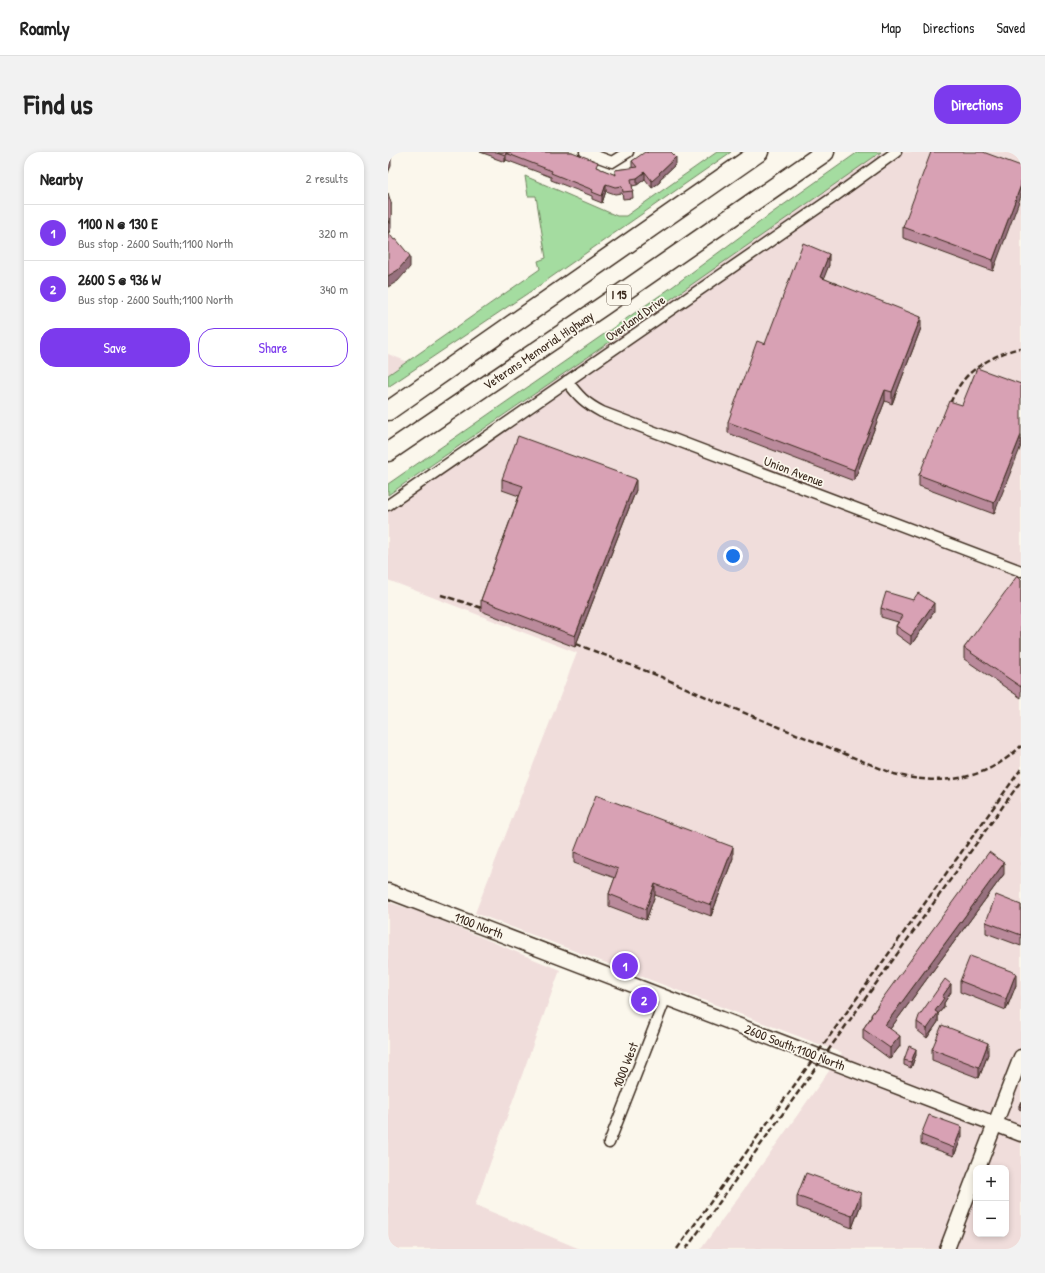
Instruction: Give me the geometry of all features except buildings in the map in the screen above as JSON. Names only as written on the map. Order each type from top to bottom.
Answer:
[{"type":"highway","points":[[388,411],[759,152]]},
{"type":"highway","name":"Veterans Memorial Highway","points":[[388,452],[603,306],[825,152]]},
{"type":"highway","points":[[388,398],[520,318]]},
{"type":"highway","points":[[388,458],[412,435]]},
{"type":"main road","name":"1100 North","points":[[388,891],[570,960]]},
{"type":"main road","name":"2600 South;1100 North","points":[[570,960],[1021,1134]]},
{"type":"main road","points":[[979,1165],[1021,1057]]},
{"type":"main road","points":[[947,1249],[973,1181]]},
{"type":"street","points":[[585,152],[612,162],[628,152]]},
{"type":"street","name":"Overland Drive","points":[[388,505],[896,152]]},
{"type":"street","name":"Union Avenue","points":[[567,381],[584,401],[602,412],[1021,570]]},
{"type":"street","name":"1000 West","points":[[609,1143],[666,997]]},
{"type":"shaded area","points":[[870,152],[1021,152],[1021,1249],[701,1249],[842,1053],[475,913],[577,653],[388,580],[388,512],[600,342]]},
{"type":"shaded area","points":[[388,354],[408,362],[388,375]]},
{"type":"shaded area","points":[[388,902],[420,912],[560,970],[475,1205],[580,1249],[388,1249]]},
{"type":"green space","points":[[717,152],[731,152],[540,285],[388,387],[388,375],[540,269],[538,261],[546,258],[536,196],[528,196],[525,176],[617,216],[626,216]]},
{"type":"green space","points":[[858,152],[881,152],[388,495],[388,484],[672,287]]},
{"type":"railway","points":[[947,411],[958,387],[973,371],[1000,355],[1021,348]]},
{"type":"railway","points":[[441,595],[482,608]]},
{"type":"railway","points":[[576,644],[659,676],[713,700],[894,774],[911,778],[929,780],[962,778],[993,767],[1021,746]]},
{"type":"railway","points":[[677,1249],[1021,769]]},
{"type":"railway","points":[[686,1249],[1021,781]]},
{"type":"place","name":"1100 N @ 130 E","points":[[625,966]]},
{"type":"place","name":"2600 S @ 936 W","points":[[644,1000]]}]
